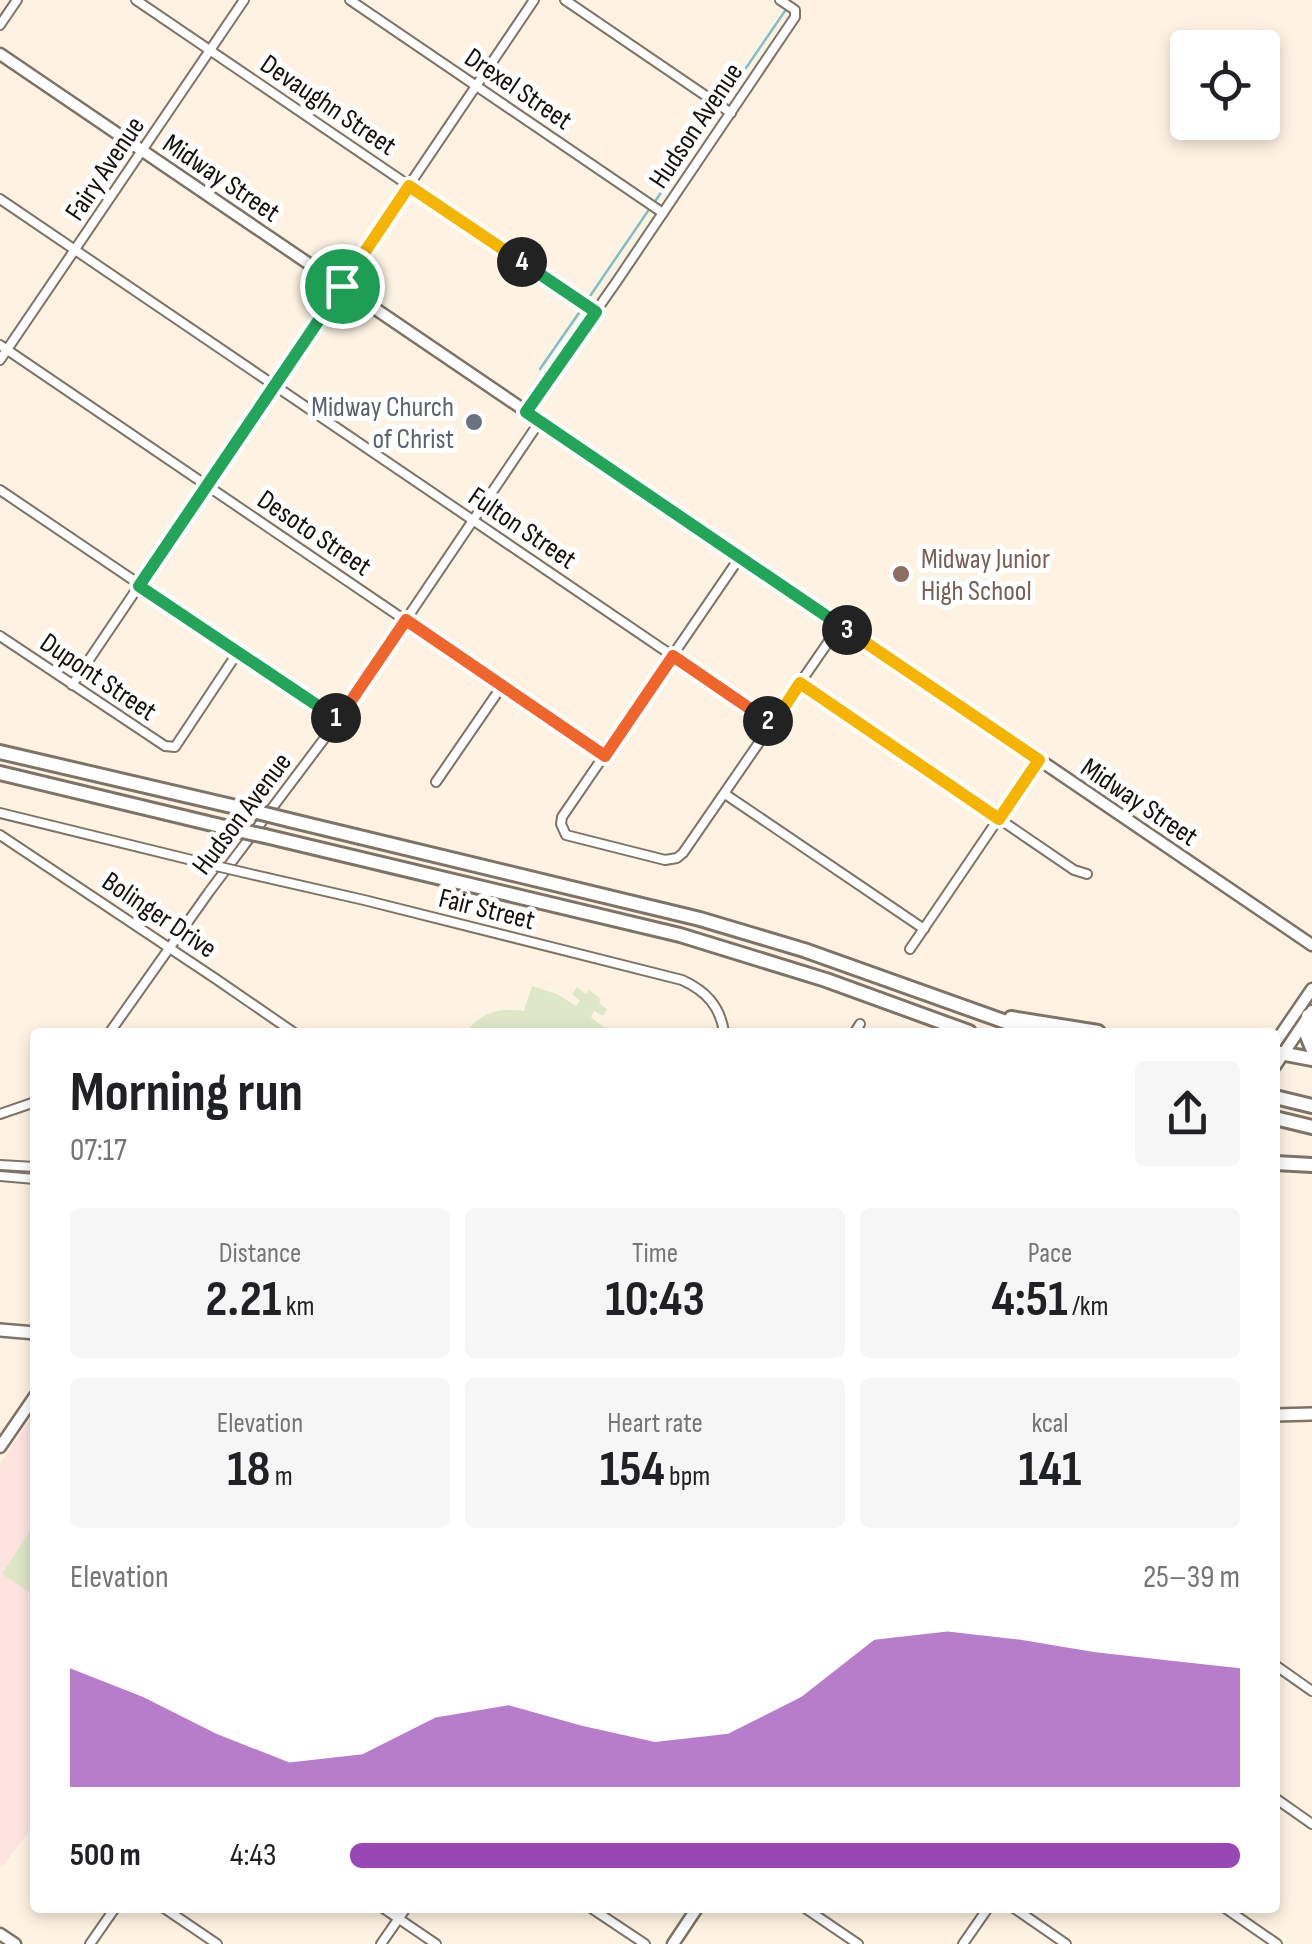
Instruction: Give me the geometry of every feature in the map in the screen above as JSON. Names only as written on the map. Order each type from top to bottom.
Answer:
[{"type":"highway","points":[[0,752],[700,919],[804,950],[1022,1028]]},
{"type":"highway","points":[[0,773],[680,935],[826,980],[958,1028]]},
{"type":"highway","points":[[975,1012],[1073,1028]]},
{"type":"highway","points":[[1310,1014],[1306,1033],[1312,1048]]},
{"type":"highway","points":[[1280,1050],[1312,1059]]},
{"type":"highway","points":[[1280,1098],[1312,1106]]},
{"type":"highway","points":[[1280,1119],[1312,1127]]},
{"type":"highway","points":[[1280,1163],[1312,1165]]},
{"type":"main road","points":[[0,1330],[30,1333]]},
{"type":"main road","points":[[1280,1415],[1312,1414]]},
{"type":"street","points":[[0,25],[16,0]]},
{"type":"street","name":"Devaughn Street","points":[[136,0],[596,312]]},
{"type":"street","name":"Fairy Avenue","points":[[0,360],[4,347],[76,250],[244,0]]},
{"type":"street","name":"Drexel Street","points":[[350,0],[663,214]]},
{"type":"street","points":[[72,685],[534,0]]},
{"type":"street","points":[[565,0],[730,113]]},
{"type":"street","name":"Hudson Avenue","points":[[526,412],[795,17],[795,10],[780,0]]},
{"type":"street","name":"Midway Street","points":[[0,54],[1312,945]]},
{"type":"street","name":"Fulton Street","points":[[0,199],[773,724]]},
{"type":"street","name":"Desoto Street","points":[[4,347],[605,756]]},
{"type":"street","name":"Hudson Avenue","points":[[113,1028],[338,720],[540,421]]},
{"type":"street","points":[[0,490],[338,720]]},
{"type":"street","points":[[740,557],[562,818],[562,831],[571,838],[670,860],[683,853],[840,624]]},
{"type":"street","name":"Dupont Street","points":[[0,636],[158,744],[175,746],[238,652]]},
{"type":"street","points":[[800,683],[1074,870],[1087,874]]},
{"type":"street","points":[[436,782],[502,686]]},
{"type":"street","points":[[910,949],[1039,760]]},
{"type":"street","points":[[725,794],[924,929]]},
{"type":"street","name":"Bolinger Drive","points":[[0,813],[212,864]]},
{"type":"street","name":"Bolinger Drive","points":[[0,834],[286,1028]]},
{"type":"street","name":"Fair Street","points":[[212,864],[682,980],[705,992],[720,1015],[723,1028]]},
{"type":"street","points":[[1280,1045],[1312,989]]},
{"type":"street","points":[[1280,1047],[1310,1014]]},
{"type":"street","points":[[0,1114],[30,1104]]},
{"type":"street","points":[[0,1164],[30,1167]]},
{"type":"street","points":[[0,1176],[30,1179]]},
{"type":"street","points":[[0,1447],[30,1403]]},
{"type":"street","points":[[1280,1669],[1312,1691]]},
{"type":"street","points":[[1280,1802],[1312,1824]]},
{"type":"street","points":[[90,1944],[111,1913]]},
{"type":"street","points":[[172,1913],[218,1944]]},
{"type":"street","points":[[391,1913],[436,1944]]},
{"type":"street","points":[[381,1944],[402,1913]]},
{"type":"street","points":[[598,1913],[645,1944]]},
{"type":"street","points":[[673,1944],[695,1913]]},
{"type":"street","points":[[812,1913],[858,1944]]},
{"type":"street","points":[[963,1944],[985,1913]]},
{"type":"street","points":[[1021,1913],[1066,1944]]},
{"type":"street","points":[[1232,1913],[1278,1944]]},
{"type":"street","points":[[0,1934],[15,1944]]},
{"type":"shaded area","points":[[30,1419],[30,1830],[3,1866],[0,1864],[0,1464]]},
{"type":"green space","points":[[532,986],[557,994],[576,1006],[580,1001],[572,994],[577,987],[586,994],[589,990],[607,1009],[603,1016],[594,1011],[591,1017],[605,1028],[469,1028],[491,1013],[524,1011]]},
{"type":"green space","points":[[30,1531],[30,1593],[2,1574]]},
{"type":"waterway","points":[[724,100],[785,11]]},
{"type":"waterway","points":[[656,200],[716,111]]},
{"type":"waterway","points":[[588,299],[648,211]]},
{"type":"waterway","points":[[540,369],[581,310]]},
{"type":"place","name":"Midway Church of Christ","points":[[474,422]]},
{"type":"place","name":"Midway Junior High School","points":[[901,574]]},
{"type":"route","points":[[409,186],[596,312],[526,412],[1039,760],[999,819],[800,683],[773,724],[673,656],[605,756],[406,620],[338,720],[139,586],[342,286],[409,186]]}]
